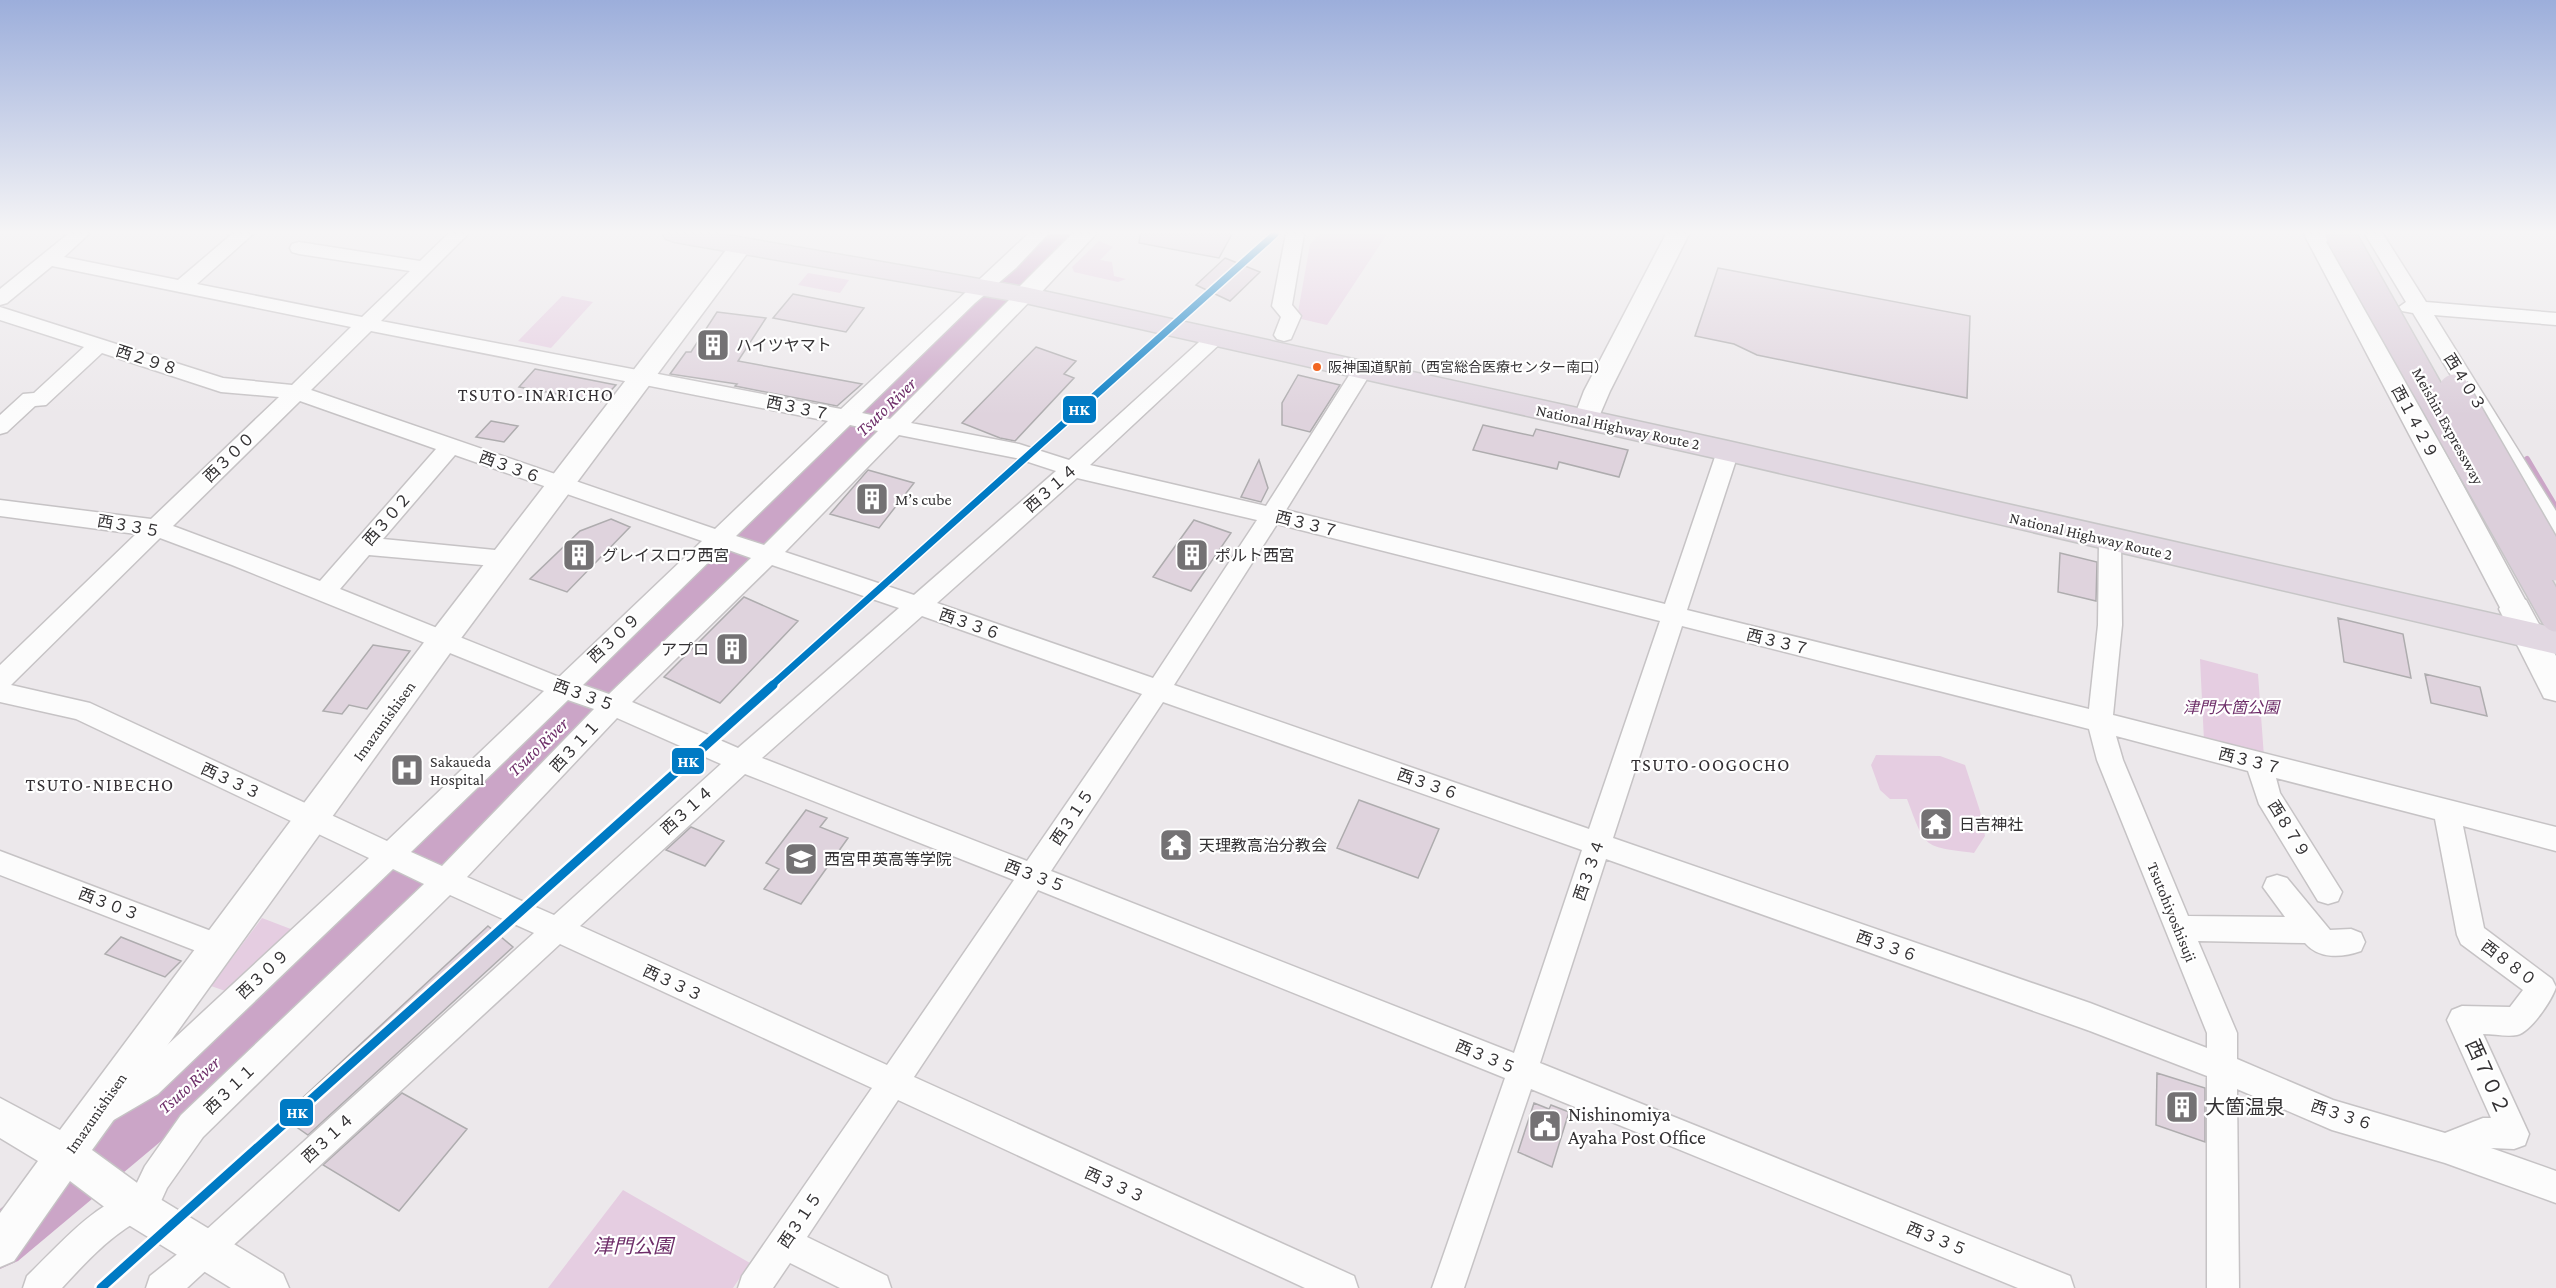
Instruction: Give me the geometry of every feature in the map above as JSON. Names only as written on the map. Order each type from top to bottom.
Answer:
[{"type":"highway","name":"National Highway Route 2","points":[[1053,294],[1216,337],[1362,371],[1589,412],[1728,452],[2110,541],[2542,624]]},
{"type":"highway","name":"National Highway Route 2","points":[[1069,294],[1284,335],[1589,412],[2542,624]]},
{"type":"highway","name":"Meishin Expressway","points":[[2371,294],[2542,624]]},
{"type":"highway","name":"Meishin Expressway","points":[[2399,294],[2556,566]]},
{"type":"main road","points":[[2542,624],[2556,688]]},
{"type":"street","name":"西３３７","points":[[220,294],[1019,451],[1073,469],[1272,515],[2100,722],[2556,839]]},
{"type":"street","name":"西３００","points":[[0,680],[397,294]]},
{"type":"street","name":"Imazunishisen","points":[[0,1247],[33,1201],[70,1158],[91,1119],[442,640],[704,294]]},
{"type":"street","name":"西３０９","points":[[91,1119],[147,1084],[395,857],[562,688],[720,538],[850,419],[998,294]]},
{"type":"street","name":"西３１１","points":[[129,1201],[156,1177],[192,1126],[446,881],[614,705],[769,554],[888,427],[1002,294]]},
{"type":"street","points":[[1283,294],[1281,306],[1291,316],[1284,335]]},
{"type":"street","points":[[1589,412],[1648,294]]},
{"type":"street","name":"西１４２９","points":[[2347,294],[2542,624]]},
{"type":"street","name":"西４０３","points":[[2411,294],[2556,529]]},
{"type":"street","points":[[2352,303],[2556,319]]},
{"type":"street","name":"西２９８","points":[[0,313],[222,385],[297,392]]},
{"type":"street","name":"西３１４","points":[[162,1288],[206,1251],[741,761],[1073,469],[1216,337]]},
{"type":"street","points":[[0,427],[30,399],[39,400],[99,345]]},
{"type":"street","name":"西３１５","points":[[754,1288],[1158,690],[1362,371]]},
{"type":"street","name":"西３３６","points":[[297,392],[561,485],[916,605],[2090,1017],[2223,1068],[2332,1115],[2445,1148],[2556,1187]]},
{"type":"street","name":"西３０２","points":[[323,593],[451,446]]},
{"type":"street","name":"西３３４","points":[[1448,1288],[1728,452]]},
{"type":"street","name":"西３３５","points":[[0,508],[155,528],[562,688],[614,705],[741,761],[1286,975],[2041,1285]]},
{"type":"street","name":"Tsutohiyoshisuji","points":[[2110,541],[2110,625],[2100,722],[2110,760],[2222,1033],[2223,1288]]},
{"type":"street","points":[[364,546],[505,559]]},
{"type":"street","name":"西３３３","points":[[0,692],[81,710],[446,881],[1342,1288]]},
{"type":"street","name":"西８７９","points":[[2259,763],[2268,796],[2328,878]]},
{"type":"street","name":"西８８０","points":[[2447,812],[2471,935],[2542,988],[2517,1021],[2462,1020]]},
{"type":"street","name":"西３０３","points":[[0,863],[217,946]]},
{"type":"street","points":[[2277,887],[2323,943],[2351,942]]},
{"type":"street","points":[[2179,928],[2312,930]]},
{"type":"street","name":"西７０２","points":[[2445,1148],[2483,1133],[2514,1134],[2462,1020]]},
{"type":"street","points":[[0,1118],[70,1158],[129,1201],[206,1251],[269,1288]]},
{"type":"street","points":[[39,1288],[129,1201]]},
{"type":"street","points":[[784,1243],[874,1288]]},
{"type":"green space","points":[[1301,294],[1347,294],[1327,325],[1297,318]]},
{"type":"green space","points":[[562,296],[593,302],[551,348],[518,341]]},
{"type":"green space","name":"津門大箇公園","points":[[2200,659],[2258,674],[2264,757],[2204,741]]},
{"type":"green space","name":"日吉神社","points":[[1876,755],[1940,756],[1965,765],[1980,811],[1985,836],[1974,853],[1944,849],[1928,842],[1918,828],[1907,799],[1890,799],[1880,790],[1871,765]]},
{"type":"green space","points":[[262,918],[296,931],[234,994],[211,986]]},
{"type":"green space","name":"津門公園","points":[[623,1190],[750,1263],[733,1288],[548,1288]]},
{"type":"building","points":[[793,294],[864,308],[846,332],[773,318]]},
{"type":"building","points":[[1215,294],[1237,294],[1230,301]]},
{"type":"building","points":[[1709,294],[1855,294],[1970,316],[1967,398],[1757,355],[1734,344],[1695,336]]},
{"type":"building","points":[[717,312],[766,318],[738,361],[862,384],[837,406],[735,386],[737,384],[670,374],[686,352],[691,352]]},
{"type":"building","points":[[1036,347],[1076,361],[1064,374],[1074,378],[1015,441],[1000,438],[962,423]]},
{"type":"building","points":[[535,369],[616,385],[600,402],[519,387]]},
{"type":"building","points":[[1298,375],[1340,385],[1310,432],[1282,425],[1282,403]]},
{"type":"building","points":[[491,421],[518,426],[504,442],[476,437]]},
{"type":"building","points":[[1483,425],[1533,436],[1536,429],[1628,450],[1619,477],[1559,462],[1557,469],[1473,450]]},
{"type":"building","points":[[1259,460],[1268,488],[1261,502],[1241,497]]},
{"type":"building","name":"M’s cube","points":[[868,470],[914,483],[879,528],[830,514]]},
{"type":"building","name":"グレイスロワ西宮","points":[[611,519],[630,527],[567,592],[530,579],[580,531]]},
{"type":"building","name":"ポルト西宮","points":[[1194,520],[1231,533],[1191,591],[1153,577]]},
{"type":"building","points":[[2060,553],[2097,562],[2096,601],[2058,592]]},
{"type":"building","name":"アプロ","points":[[744,597],[798,621],[720,703],[664,677]]},
{"type":"building","points":[[2338,618],[2403,634],[2411,678],[2344,662]]},
{"type":"building","points":[[373,645],[410,651],[367,709],[349,705],[342,714],[323,711]]},
{"type":"building","points":[[2425,674],[2480,687],[2487,716],[2431,703]]},
{"type":"building","points":[[1359,800],[1439,829],[1418,878],[1337,848]]},
{"type":"building","name":"西宮甲英高等学院","points":[[806,810],[827,818],[820,827],[848,838],[801,904],[764,889],[779,869],[766,863]]},
{"type":"building","points":[[691,827],[724,841],[705,866],[666,850]]},
{"type":"building","points":[[488,926],[513,947],[308,1135],[282,1117]]},
{"type":"building","points":[[121,937],[181,961],[165,977],[105,954]]},
{"type":"building","name":"大箇温泉","points":[[2157,1073],[2205,1088],[2205,1142],[2156,1125]]},
{"type":"building","points":[[402,1093],[467,1129],[399,1211],[323,1165]]},
{"type":"building","name":"Nishinomiya Ayaha Post Office","points":[[1534,1103],[1549,1109],[1551,1105],[1569,1112],[1552,1167],[1518,1152]]},
{"type":"waterway","name":"Tsuto River","points":[[0,1243],[180,1094],[280,1000],[1001,294]]},
{"type":"waterway","points":[[2527,459],[2556,508]]},
{"type":"transit line","name":"HK","points":[[101,1288],[1208,294]]},
{"type":"place","name":"ハイツヤマト","points":[[713,345]]},
{"type":"place","name":"阪神国道駅前（西宮総合医療センター南口）","points":[[1317,367]]},
{"type":"place","name":"M’s cube","points":[[872,499]]},
{"type":"place","name":"グレイスロワ西宮","points":[[579,555]]},
{"type":"place","name":"ポルト西宮","points":[[1192,555]]},
{"type":"place","name":"アプロ","points":[[732,649]]},
{"type":"place","name":"Sakaueda Hospital","points":[[407,770]]},
{"type":"place","name":"日吉神社","points":[[1936,824]]},
{"type":"place","name":"天理教高治分教会","points":[[1176,845]]},
{"type":"place","name":"西宮甲英高等学院","points":[[801,859]]},
{"type":"place","name":"大箇温泉","points":[[2182,1107]]},
{"type":"place","name":"Nishinomiya Ayaha Post Office","points":[[1545,1126]]},
{"type":"district","name":"TSUTO-INARICHO","points":[[536,395]]},
{"type":"district","name":"TSUTO-OOGOCHO","points":[[1711,765]]},
{"type":"district","name":"TSUTO-NIBECHO","points":[[100,785]]}]
